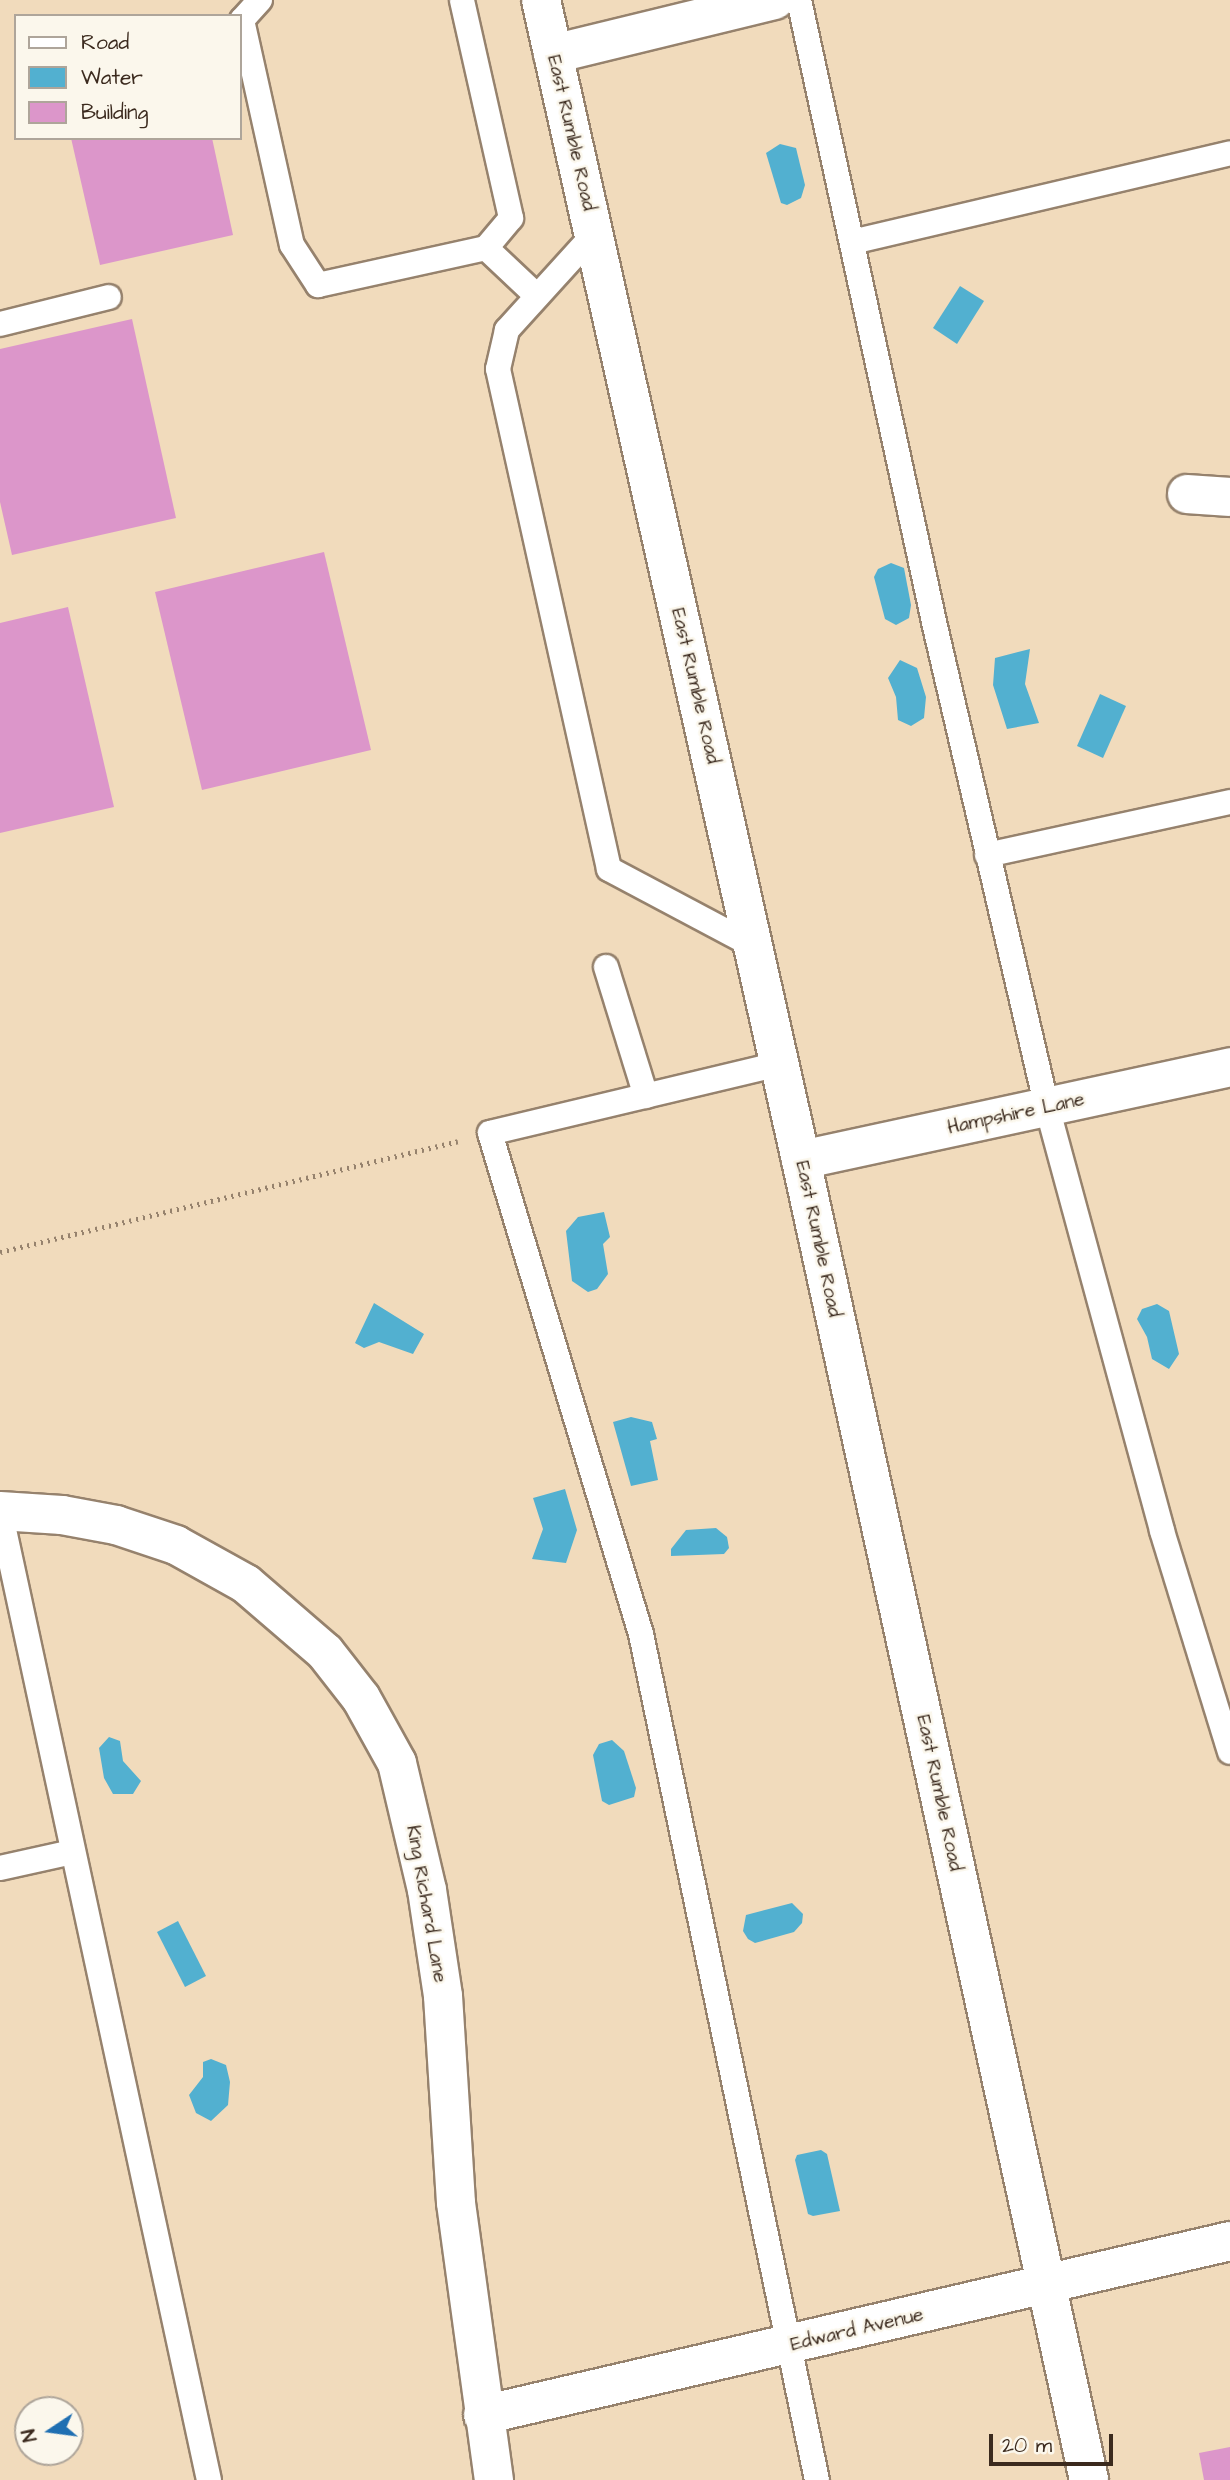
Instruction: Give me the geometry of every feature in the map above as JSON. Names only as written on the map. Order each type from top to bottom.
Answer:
[{"type":"street","name":"East Rumble Road","points":[[541,0],[801,1160],[1089,2480]]},
{"type":"street","points":[[553,54],[775,0]]},
{"type":"street","points":[[1186,495],[1230,497]]},
{"type":"street","name":"Hampshire Lane","points":[[801,1160],[1230,1067]]},
{"type":"street","name":"King Richard Lane","points":[[0,1511],[62,1515],[116,1525],[176,1545],[246,1584],[325,1652],[361,1698],[397,1763],[427,1890],[443,1996],[456,2203],[494,2480]]},
{"type":"street","name":"Edward Avenue","points":[[483,2415],[1047,2286],[1230,2241]]},
{"type":"lane","points":[[260,0],[242,20],[292,245],[318,285],[486,248],[511,218],[462,0]]},
{"type":"lane","points":[[799,0],[987,855],[1047,1107],[1162,1531],[1230,1752]]},
{"type":"lane","points":[[852,242],[1230,153]]},
{"type":"lane","points":[[594,234],[507,330],[498,369],[609,869],[752,945]]},
{"type":"lane","points":[[486,248],[537,296]]},
{"type":"lane","points":[[0,324],[109,297]]},
{"type":"lane","points":[[987,855],[1230,802]]},
{"type":"lane","points":[[606,967],[646,1096]]},
{"type":"lane","points":[[779,1064],[490,1133],[641,1634],[817,2480]]},
{"type":"lane","points":[[0,1511],[209,2480]]},
{"type":"lane","points":[[0,1868],[72,1852]]},
{"type":"path","points":[[0,1252],[490,1133]]},
{"type":"water","points":[[780,144],[796,148],[805,185],[801,198],[787,205],[781,203],[766,153]]},
{"type":"water","points":[[960,286],[984,301],[957,344],[933,328]]},
{"type":"water","points":[[891,563],[904,568],[911,605],[909,618],[896,625],[885,619],[874,577],[878,569]]},
{"type":"water","points":[[1030,649],[1025,684],[1039,723],[1007,729],[993,685],[995,658]]},
{"type":"water","points":[[900,660],[917,668],[926,697],[924,718],[911,726],[898,720],[896,697],[888,678]]},
{"type":"water","points":[[1100,694],[1126,706],[1103,758],[1077,746]]},
{"type":"water","points":[[604,1212],[610,1237],[603,1244],[608,1274],[597,1289],[588,1292],[572,1281],[566,1231],[578,1217]]},
{"type":"water","points":[[374,1303],[424,1334],[413,1354],[379,1342],[364,1348],[355,1343]]},
{"type":"water","points":[[1157,1304],[1169,1311],[1179,1354],[1169,1369],[1152,1359],[1147,1337],[1137,1319],[1142,1309]]},
{"type":"water","points":[[631,1417],[652,1422],[657,1439],[650,1441],[658,1480],[631,1486],[613,1422]]},
{"type":"water","points":[[565,1489],[577,1530],[566,1563],[532,1559],[543,1529],[533,1498]]},
{"type":"water","points":[[716,1528],[727,1537],[729,1548],[724,1554],[671,1556],[671,1549],[686,1530]]},
{"type":"water","points":[[109,1737],[120,1741],[123,1761],[141,1781],[133,1794],[113,1794],[104,1778],[99,1748]]},
{"type":"water","points":[[612,1740],[624,1751],[636,1788],[634,1797],[609,1805],[602,1801],[593,1755],[599,1744]]},
{"type":"water","points":[[792,1903],[803,1914],[802,1923],[794,1932],[755,1943],[748,1939],[743,1931],[746,1915]]},
{"type":"water","points":[[178,1921],[206,1976],[185,1987],[157,1932]]},
{"type":"water","points":[[211,2059],[226,2065],[230,2082],[228,2105],[211,2121],[196,2113],[189,2095],[203,2077],[203,2062]]},
{"type":"water","points":[[821,2150],[827,2154],[840,2211],[813,2216],[808,2214],[795,2160],[797,2155]]},
{"type":"building","points":[[71,140],[212,140],[233,235],[100,265]]},
{"type":"building","points":[[132,319],[176,518],[12,555],[0,502],[0,349]]},
{"type":"building","points":[[324,552],[371,750],[202,790],[155,592]]},
{"type":"building","points":[[68,607],[114,807],[0,833],[0,623]]},
{"type":"building","points":[[1230,2447],[1230,2480],[1204,2480],[1199,2453]]}]
